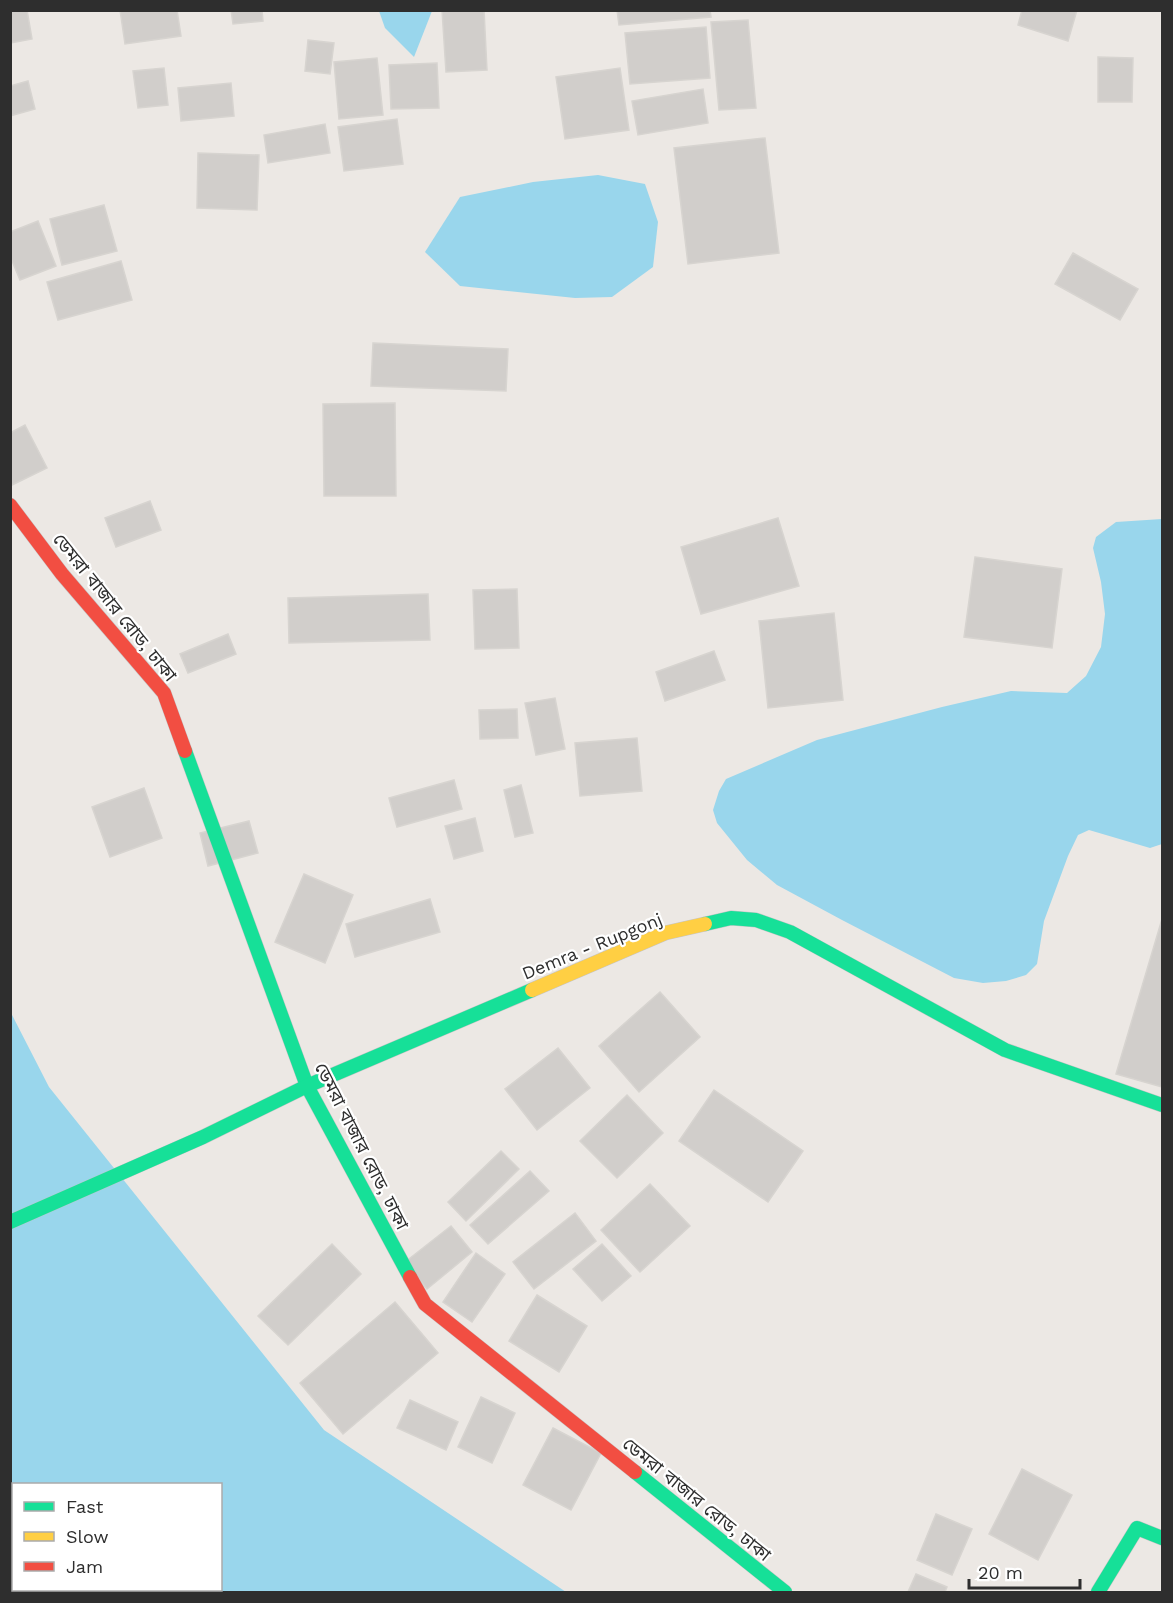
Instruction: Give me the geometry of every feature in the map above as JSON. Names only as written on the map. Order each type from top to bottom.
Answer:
[{"type":"street","name":"ডেমরা বাজার রোড, ঢাকা","points":[[10,505],[62,574],[164,693],[307,1086],[425,1304],[785,1593]]},
{"type":"street","name":"Demra - Rupgonj","points":[[10,1222],[203,1137],[307,1086],[665,933],[731,918],[756,920],[790,932],[1005,1050],[1162,1105]]},
{"type":"street","points":[[1098,1593],[1137,1528],[1162,1538]]},
{"type":"water","points":[[379,11],[432,11],[414,57],[385,28]]},
{"type":"water","points":[[598,175],[645,184],[658,222],[653,267],[612,297],[575,298],[460,286],[425,252],[460,197],[533,182]]},
{"type":"water","points":[[1162,519],[1162,844],[1150,848],[1089,830],[1078,835],[1044,921],[1037,964],[1026,975],[1006,981],[983,983],[954,978],[777,885],[747,860],[717,823],[713,810],[719,791],[726,779],[817,740],[1011,691],[1067,693],[1086,676],[1101,647],[1105,614],[1093,548],[1096,537],[1116,522]]},
{"type":"water","points":[[10,1011],[49,1087],[324,1430],[566,1592],[11,1592]]},
{"type":"building","points":[[10,10],[27,10],[32,39],[10,43]]},
{"type":"building","points":[[120,10],[177,10],[181,36],[125,44]]},
{"type":"building","points":[[231,10],[262,10],[263,21],[233,24]]},
{"type":"building","points":[[442,10],[484,10],[487,70],[446,72]]},
{"type":"building","points":[[617,10],[710,10],[711,17],[619,25]]},
{"type":"building","points":[[1022,10],[1077,10],[1068,41],[1018,25]]},
{"type":"building","points":[[748,20],[756,108],[719,110],[711,22]]},
{"type":"building","points":[[706,27],[710,78],[630,84],[625,33]]},
{"type":"building","points":[[308,40],[334,43],[330,74],[305,71]]},
{"type":"building","points":[[1098,57],[1133,58],[1132,102],[1098,102]]},
{"type":"building","points":[[377,58],[383,115],[339,119],[334,62]]},
{"type":"building","points":[[437,63],[439,108],[391,109],[389,65]]},
{"type":"building","points":[[164,68],[168,105],[138,108],[133,71]]},
{"type":"building","points":[[620,68],[629,130],[565,139],[556,77]]},
{"type":"building","points":[[28,81],[35,109],[10,116],[10,86]]},
{"type":"building","points":[[231,83],[234,116],[181,121],[178,88]]},
{"type":"building","points":[[703,89],[708,123],[638,135],[632,101]]},
{"type":"building","points":[[397,119],[403,164],[344,171],[338,127]]},
{"type":"building","points":[[325,124],[330,153],[268,163],[264,135]]},
{"type":"building","points":[[765,138],[779,253],[688,264],[674,148]]},
{"type":"building","points":[[198,153],[259,155],[257,210],[197,208]]},
{"type":"building","points":[[104,205],[117,251],[62,265],[50,219]]},
{"type":"building","points":[[38,221],[56,266],[20,280],[10,256],[10,232]]},
{"type":"building","points":[[1073,253],[1138,289],[1120,320],[1055,284]]},
{"type":"building","points":[[121,261],[132,300],[58,320],[47,282]]},
{"type":"building","points":[[373,343],[508,349],[506,391],[371,386]]},
{"type":"building","points":[[395,403],[396,496],[324,496],[323,404]]},
{"type":"building","points":[[25,425],[47,468],[10,486],[10,433]]},
{"type":"building","points":[[150,501],[161,530],[116,547],[105,518]]},
{"type":"building","points":[[778,518],[799,586],[701,614],[681,547]]},
{"type":"building","points":[[975,557],[1062,569],[1052,648],[964,637]]},
{"type":"building","points":[[517,589],[519,648],[475,649],[473,590]]},
{"type":"building","points":[[428,594],[430,640],[289,643],[288,598]]},
{"type":"building","points":[[834,613],[843,700],[768,708],[759,621]]},
{"type":"building","points":[[228,634],[236,654],[188,673],[180,654]]},
{"type":"building","points":[[714,651],[725,680],[665,701],[656,672]]},
{"type":"building","points":[[555,698],[565,749],[536,755],[525,703]]},
{"type":"building","points":[[517,709],[518,738],[480,739],[479,710]]},
{"type":"building","points":[[637,738],[642,791],[580,796],[575,743]]},
{"type":"building","points":[[454,780],[462,809],[397,827],[389,798]]},
{"type":"building","points":[[521,785],[533,833],[515,837],[504,790]]},
{"type":"building","points":[[144,788],[162,838],[110,857],[92,807]]},
{"type":"building","points":[[475,818],[483,851],[454,859],[445,826]]},
{"type":"building","points":[[249,821],[258,853],[208,866],[200,833]]},
{"type":"building","points":[[304,874],[353,895],[325,963],[275,942]]},
{"type":"building","points":[[430,899],[440,932],[355,957],[346,924]]},
{"type":"building","points":[[1162,919],[1162,1087],[1116,1074]]},
{"type":"building","points":[[660,992],[700,1037],[639,1092],[599,1046]]},
{"type":"building","points":[[558,1048],[590,1088],[537,1130],[505,1089]]},
{"type":"building","points":[[714,1090],[803,1151],[768,1202],[679,1141]]},
{"type":"building","points":[[627,1095],[663,1133],[617,1178],[580,1141]]},
{"type":"building","points":[[501,1151],[519,1169],[466,1221],[448,1202]]},
{"type":"building","points":[[530,1171],[549,1191],[488,1244],[470,1225]]},
{"type":"building","points":[[650,1184],[690,1226],[640,1272],[601,1230]]},
{"type":"building","points":[[575,1213],[596,1241],[534,1289],[513,1262]]},
{"type":"building","points":[[451,1226],[472,1252],[427,1289],[405,1262]]},
{"type":"building","points":[[332,1244],[361,1274],[288,1345],[258,1316]]},
{"type":"building","points":[[602,1244],[631,1276],[602,1301],[573,1269]]},
{"type":"building","points":[[476,1253],[505,1274],[472,1322],[443,1302]]},
{"type":"building","points":[[537,1295],[587,1326],[559,1372],[509,1341]]},
{"type":"building","points":[[395,1302],[438,1353],[343,1434],[300,1383]]},
{"type":"building","points":[[481,1397],[515,1413],[492,1463],[458,1447]]},
{"type":"building","points":[[410,1400],[458,1422],[446,1450],[397,1428]]},
{"type":"building","points":[[553,1428],[601,1453],[571,1510],[523,1485]]},
{"type":"building","points":[[1022,1469],[1072,1495],[1038,1560],[989,1534]]},
{"type":"building","points":[[936,1514],[972,1529],[952,1575],[917,1560]]},
{"type":"building","points":[[916,1574],[947,1587],[945,1592],[908,1592]]},
{"type":"traffic: fast","points":[[185,751],[307,1086],[410,1277]]},
{"type":"traffic: fast","points":[[705,924],[731,918],[756,920],[790,932],[1005,1050],[1162,1105]]},
{"type":"traffic: fast","points":[[10,1222],[203,1137],[307,1086],[532,990]]},
{"type":"traffic: fast","points":[[635,1472],[785,1592]]},
{"type":"traffic: fast","points":[[1098,1592],[1137,1528],[1162,1538]]},
{"type":"traffic: slow","points":[[532,990],[665,933],[705,924]]},
{"type":"traffic: jam","points":[[10,505],[62,574],[164,693],[185,751]]},
{"type":"traffic: jam","points":[[410,1277],[425,1304],[635,1472]]}]
